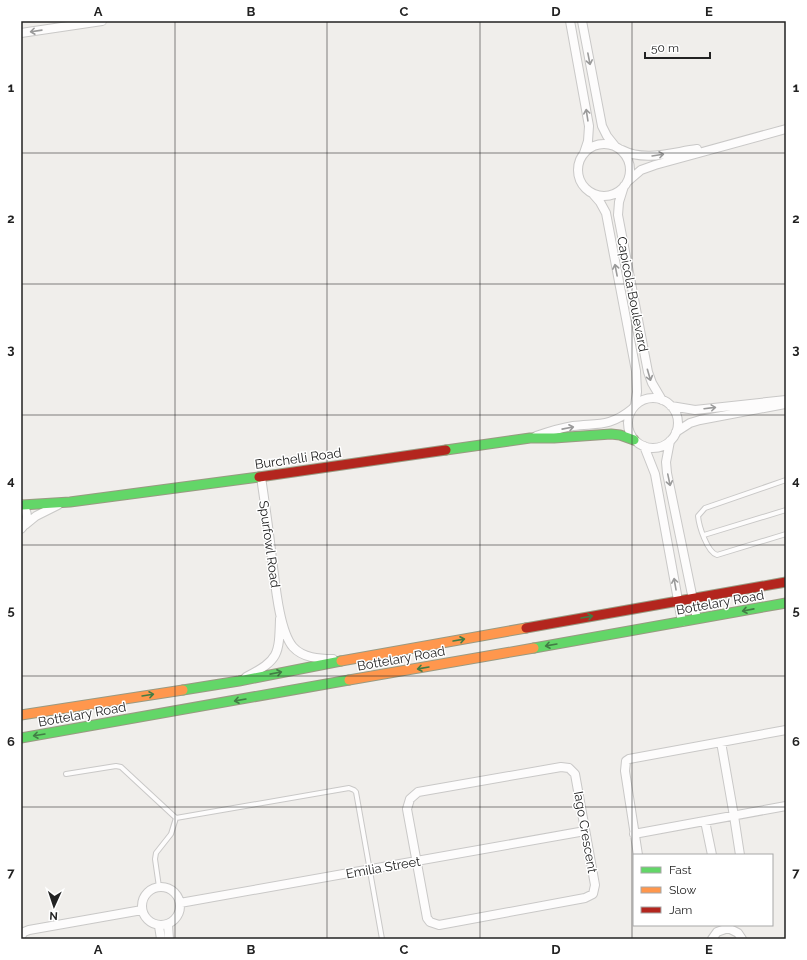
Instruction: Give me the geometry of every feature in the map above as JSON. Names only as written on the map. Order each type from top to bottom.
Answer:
[{"type":"main road","name":"Burchelli Road","points":[[22,504],[70,502],[261,477],[530,438],[611,434],[620,435],[634,440]]},
{"type":"main road","name":"Bottelary Road","points":[[21,715],[239,680],[349,659],[786,582]]},
{"type":"main road","name":"Bottelary Road","points":[[21,738],[786,603]]},
{"type":"street","points":[[21,33],[102,21]]},
{"type":"street","points":[[570,21],[589,126],[588,141],[578,164],[578,176],[583,186],[593,194],[598,196],[610,196],[620,190],[636,174],[648,167],[786,130]]},
{"type":"street","points":[[582,21],[602,126],[607,136],[625,154],[630,165],[629,176],[626,184]]},
{"type":"street","points":[[583,154],[588,149],[598,144],[618,148],[632,154],[648,156],[735,143]]},
{"type":"street","name":"Capicola Boulevard","points":[[626,184],[619,202],[618,215],[648,372],[652,383],[662,400]]},
{"type":"street","name":"Capicola Boulevard","points":[[593,194],[600,202],[606,213],[636,370],[637,392],[634,407]]},
{"type":"street","points":[[671,406],[678,421],[676,432],[670,441],[665,445],[654,448],[644,446],[634,440],[629,430],[628,420],[634,407],[645,399],[656,398],[671,406],[694,410],[786,400]]},
{"type":"street","points":[[676,432],[690,423],[700,420],[782,406],[786,404]]},
{"type":"street","name":"Burchelli Road","points":[[530,438],[573,426],[609,423],[624,415],[634,407]]},
{"type":"street","points":[[670,441],[667,453],[667,473],[697,619]]},
{"type":"street","points":[[644,446],[655,474],[682,622]]},
{"type":"street","name":"Spurfowl Road","points":[[261,477],[280,612],[288,640],[301,654],[310,657],[323,659],[349,659]]},
{"type":"street","name":"Burchelli Road","points":[[23,527],[46,510],[70,502]]},
{"type":"street","points":[[22,504],[27,512],[23,527]]},
{"type":"street","name":"Spurfowl Road","points":[[239,680],[267,666],[275,655],[279,644],[280,612]]},
{"type":"street","points":[[638,854],[624,771],[626,761],[786,730]]},
{"type":"street","points":[[720,742],[740,854]]},
{"type":"street","name":"Iago Crescent","points":[[561,767],[569,768],[575,774],[595,884],[594,891],[589,897],[439,925],[430,922],[426,918],[417,860],[407,809],[408,802],[413,795],[418,792],[561,767]]},
{"type":"street","points":[[634,834],[786,806]]},
{"type":"street","points":[[705,821],[712,854]]},
{"type":"street","name":"Emilia Street","points":[[180,903],[585,831]]},
{"type":"street","points":[[159,887],[170,889],[175,892],[180,903],[178,916],[174,922],[168,925],[159,926],[148,922],[142,910],[143,898],[152,889],[159,887]]},
{"type":"street","points":[[22,932],[142,910]]},
{"type":"street","points":[[168,925],[169,939]]},
{"type":"street","points":[[159,926],[160,939]]},
{"type":"street","points":[[712,939],[717,932],[728,927],[738,933],[742,939]]},
{"type":"lane","points":[[786,480],[705,508],[698,516],[699,524],[710,551],[717,555],[786,534]]},
{"type":"lane","points":[[704,535],[786,510]]},
{"type":"lane","points":[[66,774],[116,766],[121,767],[176,818]]},
{"type":"lane","points":[[176,818],[352,788],[356,792],[382,939]]},
{"type":"lane","points":[[159,887],[155,859],[156,853],[171,834],[176,818]]},
{"type":"traffic: fast","points":[[446,450],[530,438],[611,434],[620,435],[634,440]]},
{"type":"traffic: fast","points":[[22,505],[70,502],[259,477]]},
{"type":"traffic: fast","points":[[534,648],[786,603]]},
{"type":"traffic: fast","points":[[183,690],[239,681],[341,661]]},
{"type":"traffic: fast","points":[[21,738],[349,680]]},
{"type":"traffic: slow","points":[[341,661],[526,628]]},
{"type":"traffic: slow","points":[[349,680],[534,648]]},
{"type":"traffic: slow","points":[[21,715],[183,690]]},
{"type":"traffic: jam","points":[[259,477],[446,450]]},
{"type":"traffic: jam","points":[[526,628],[786,582]]}]
